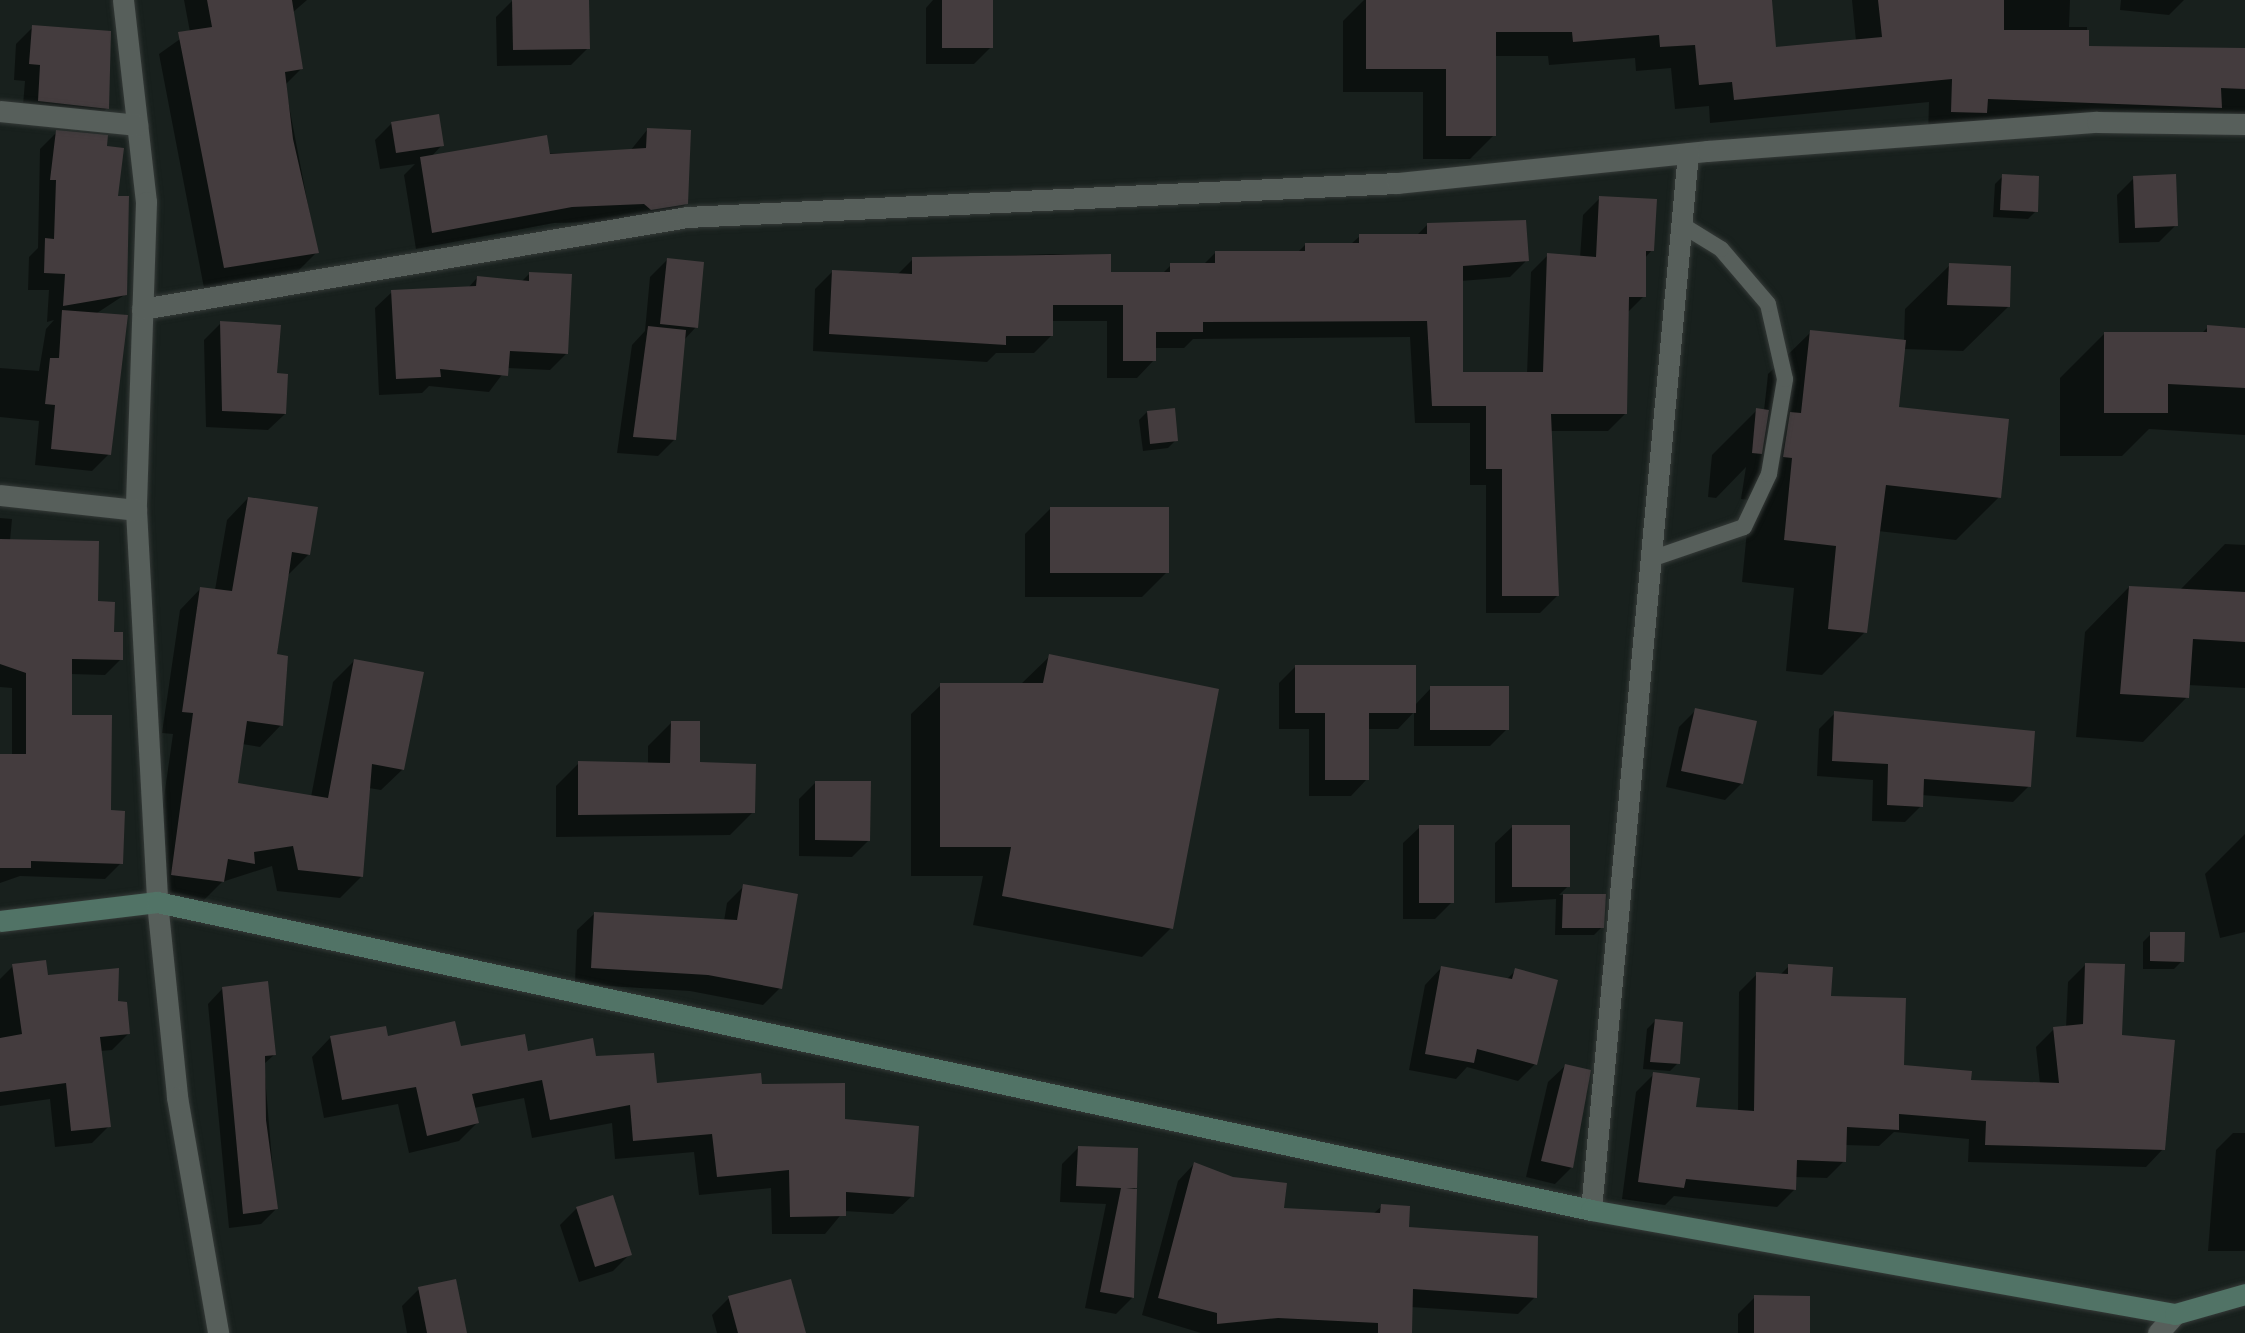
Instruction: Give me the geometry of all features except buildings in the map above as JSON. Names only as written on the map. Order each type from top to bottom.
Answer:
[{"type":"main road","points":[[0,921],[157,902],[1591,1210],[2175,1314],[2245,1294]]},
{"type":"street","points":[[123,0],[146,202],[136,510],[157,902],[177,1097],[218,1333]]},
{"type":"street","points":[[0,111],[137,125]]},
{"type":"street","points":[[142,309],[687,217],[1397,183],[1688,153],[2097,122],[2245,124]]},
{"type":"street","points":[[1591,1210],[1688,153]]},
{"type":"street","points":[[0,495],[136,510]]},
{"type":"street","points":[[2158,1333],[2175,1314]]},
{"type":"lane","points":[[1651,559],[1744,527],[1769,474],[1785,379],[1768,304],[1721,249],[1682,225]]}]
